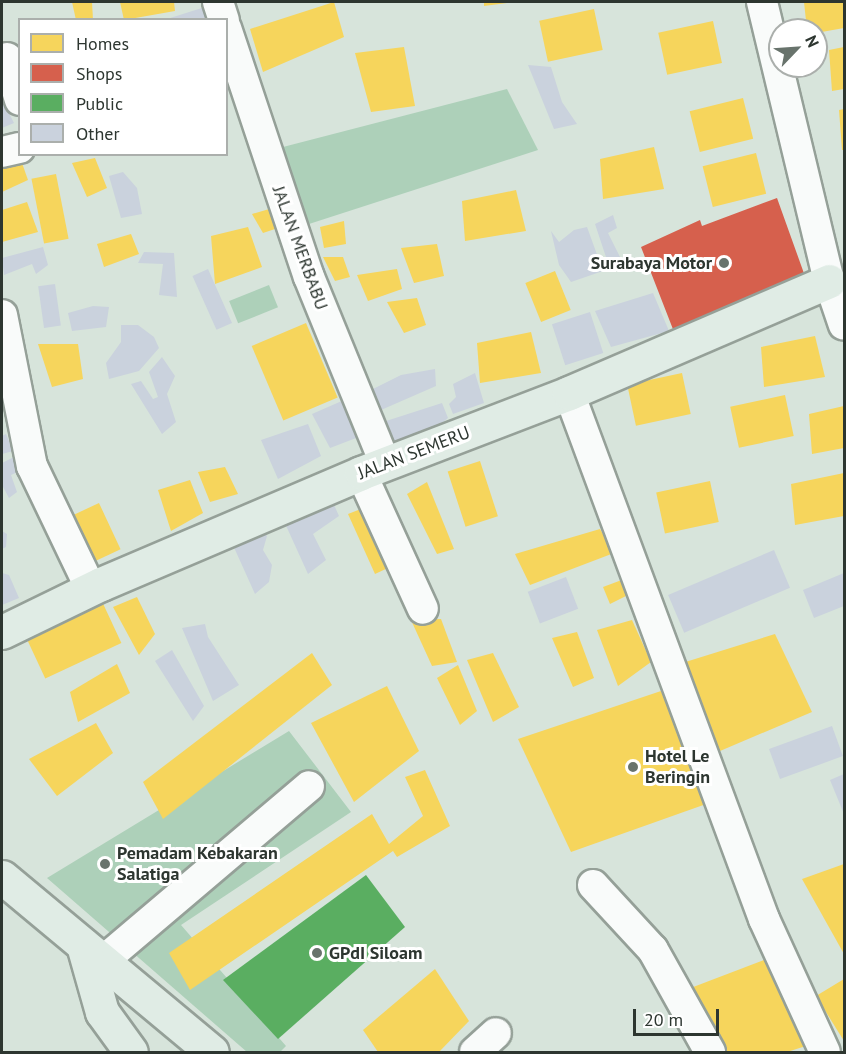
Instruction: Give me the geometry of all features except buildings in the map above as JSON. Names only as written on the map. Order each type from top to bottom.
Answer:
[{"type":"main road","name":"JALAN SEMERU","points":[[2,632],[91,589],[373,468],[569,393],[837,278]]},
{"type":"main road","points":[[2,878],[212,1053]]},
{"type":"main road","points":[[93,953],[102,1012],[131,1053]]},
{"type":"street","points":[[218,2],[223,18]]},
{"type":"street","points":[[762,2],[837,278],[844,325]]},
{"type":"street","name":"JALAN MERBABU","points":[[228,40],[236,88],[309,277],[423,609]]},
{"type":"street","points":[[7,58],[18,94]]},
{"type":"street","points":[[2,152],[18,148]]},
{"type":"street","points":[[2,315],[32,466],[91,589]]},
{"type":"street","points":[[569,393],[764,919],[825,1053]]},
{"type":"street","points":[[93,953],[309,786]]},
{"type":"street","points":[[593,885],[654,950],[710,1053]]},
{"type":"green space","points":[[507,89],[538,150],[309,224],[283,147]]},
{"type":"green space","points":[[269,285],[278,307],[238,323],[229,301]]},
{"type":"green space","points":[[289,731],[351,812],[181,925],[286,1046],[280,1052],[247,1052],[47,878]]},
{"type":"place","name":"Surabaya Motor","points":[[724,263]]},
{"type":"place","name":"Hotel Le Beringin","points":[[633,767]]},
{"type":"place","name":"Pemadam Kebakaran Salatiga","points":[[105,864]]},
{"type":"place","name":"GPdI Siloam","points":[[317,953]]}]
